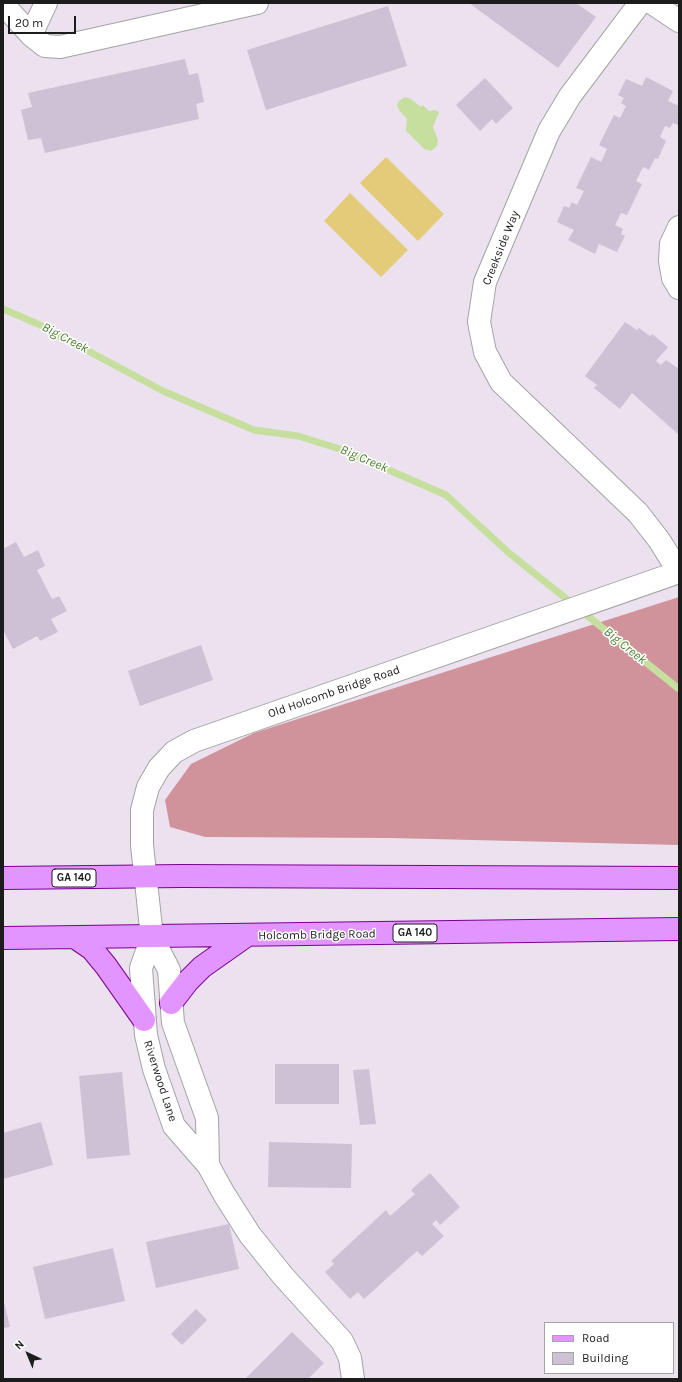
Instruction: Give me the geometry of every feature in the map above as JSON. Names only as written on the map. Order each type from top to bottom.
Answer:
[{"type":"main road","name":"GA 140","points":[[3,878],[679,878]]},
{"type":"main road","name":"Holcomb Bridge Road","points":[[3,938],[246,936],[679,929]]},
{"type":"main road","points":[[171,1003],[202,967],[246,936]]},
{"type":"main road","points":[[76,938],[92,949],[106,966],[144,1020]]},
{"type":"street","points":[[31,35],[46,3]]},
{"type":"street","points":[[3,4],[31,35],[45,46],[60,47],[257,3]]},
{"type":"street","name":"Creekside Way","points":[[640,3],[570,96],[549,131],[485,282],[479,322],[485,352],[501,382],[638,513],[659,540],[679,572]]},
{"type":"street","points":[[652,3],[679,21]]},
{"type":"street","points":[[679,227],[671,244],[670,261],[673,278],[679,288]]},
{"type":"street","name":"Old Holcomb Bridge Road","points":[[152,937],[142,846],[142,810],[148,787],[159,768],[174,752],[194,741],[539,619],[679,572]]},
{"type":"street","name":"Riverwood Lane","points":[[152,937],[169,970],[173,1023],[207,1118],[208,1165]]},
{"type":"street","name":"Riverwood Lane","points":[[152,937],[141,968],[144,1020],[146,1036],[154,1069],[174,1126],[208,1165],[224,1194],[250,1235],[283,1276],[342,1341],[350,1358],[353,1379]]},
{"type":"shaded area","points":[[405,97],[411,99],[421,107],[423,105],[429,111],[435,110],[439,112],[433,127],[438,140],[437,146],[431,151],[424,149],[406,131],[407,119],[399,110],[397,105],[399,101]]},
{"type":"shaded area","points":[[386,157],[444,214],[418,241],[360,183]]},
{"type":"shaded area","points":[[350,193],[408,250],[381,277],[324,221]]},
{"type":"shaded area","points":[[679,597],[679,845],[391,838],[205,837],[170,827],[165,800],[191,764],[254,733]]},
{"type":"building","points":[[469,3],[576,3],[596,17],[558,68]]},
{"type":"building","points":[[388,6],[407,66],[266,110],[247,50]]},
{"type":"building","points":[[185,59],[189,75],[198,73],[204,102],[196,104],[199,119],[45,153],[41,138],[28,140],[21,110],[32,107],[28,93]]},
{"type":"building","points":[[646,77],[673,91],[668,101],[679,106],[679,124],[673,123],[670,128],[665,126],[660,137],[666,141],[658,159],[655,158],[649,170],[643,167],[636,181],[642,184],[627,215],[621,213],[615,225],[623,229],[621,234],[625,236],[617,252],[599,244],[595,254],[568,240],[574,230],[557,222],[564,206],[569,208],[572,202],[577,205],[584,191],[576,188],[591,157],[601,162],[607,149],[599,145],[614,115],[620,118],[626,106],[621,103],[624,98],[618,95],[626,79],[642,86]]},
{"type":"building","points":[[485,78],[513,108],[496,124],[492,119],[480,131],[456,105]]},
{"type":"building","points":[[625,322],[637,330],[639,328],[650,336],[652,334],[668,347],[656,361],[661,365],[666,360],[679,369],[679,435],[632,393],[620,409],[594,388],[597,385],[585,376]]},
{"type":"building","points":[[16,542],[24,557],[38,550],[45,566],[37,570],[52,599],[59,596],[67,611],[51,619],[58,632],[40,641],[37,636],[13,649],[3,630],[3,549]]},
{"type":"building","points":[[201,645],[213,680],[140,706],[128,671]]},
{"type":"building","points":[[275,1064],[339,1064],[339,1104],[275,1104]]},
{"type":"building","points":[[369,1069],[376,1124],[360,1125],[353,1070]]},
{"type":"building","points":[[122,1072],[130,1155],[87,1159],[79,1076]]},
{"type":"building","points":[[41,1122],[53,1165],[3,1179],[3,1133]]},
{"type":"building","points":[[269,1142],[352,1144],[351,1188],[268,1187]]},
{"type":"building","points":[[430,1173],[460,1207],[440,1225],[436,1220],[432,1224],[444,1236],[422,1256],[417,1251],[364,1299],[358,1292],[350,1299],[325,1272],[334,1264],[331,1261],[386,1210],[390,1216],[415,1194],[411,1190]]},
{"type":"building","points":[[229,1224],[239,1269],[156,1288],[146,1242]]},
{"type":"building","points":[[113,1248],[125,1301],[45,1319],[33,1267]]},
{"type":"building","points":[[3,1298],[10,1327],[3,1328]]},
{"type":"building","points":[[196,1309],[207,1320],[182,1345],[171,1334]]},
{"type":"building","points":[[292,1332],[324,1363],[308,1379],[245,1379]]},
{"type":"waterway","name":"Big Creek","points":[[3,309],[38,324],[163,391],[254,430],[298,436],[343,450],[446,495],[509,553],[679,689]]}]
